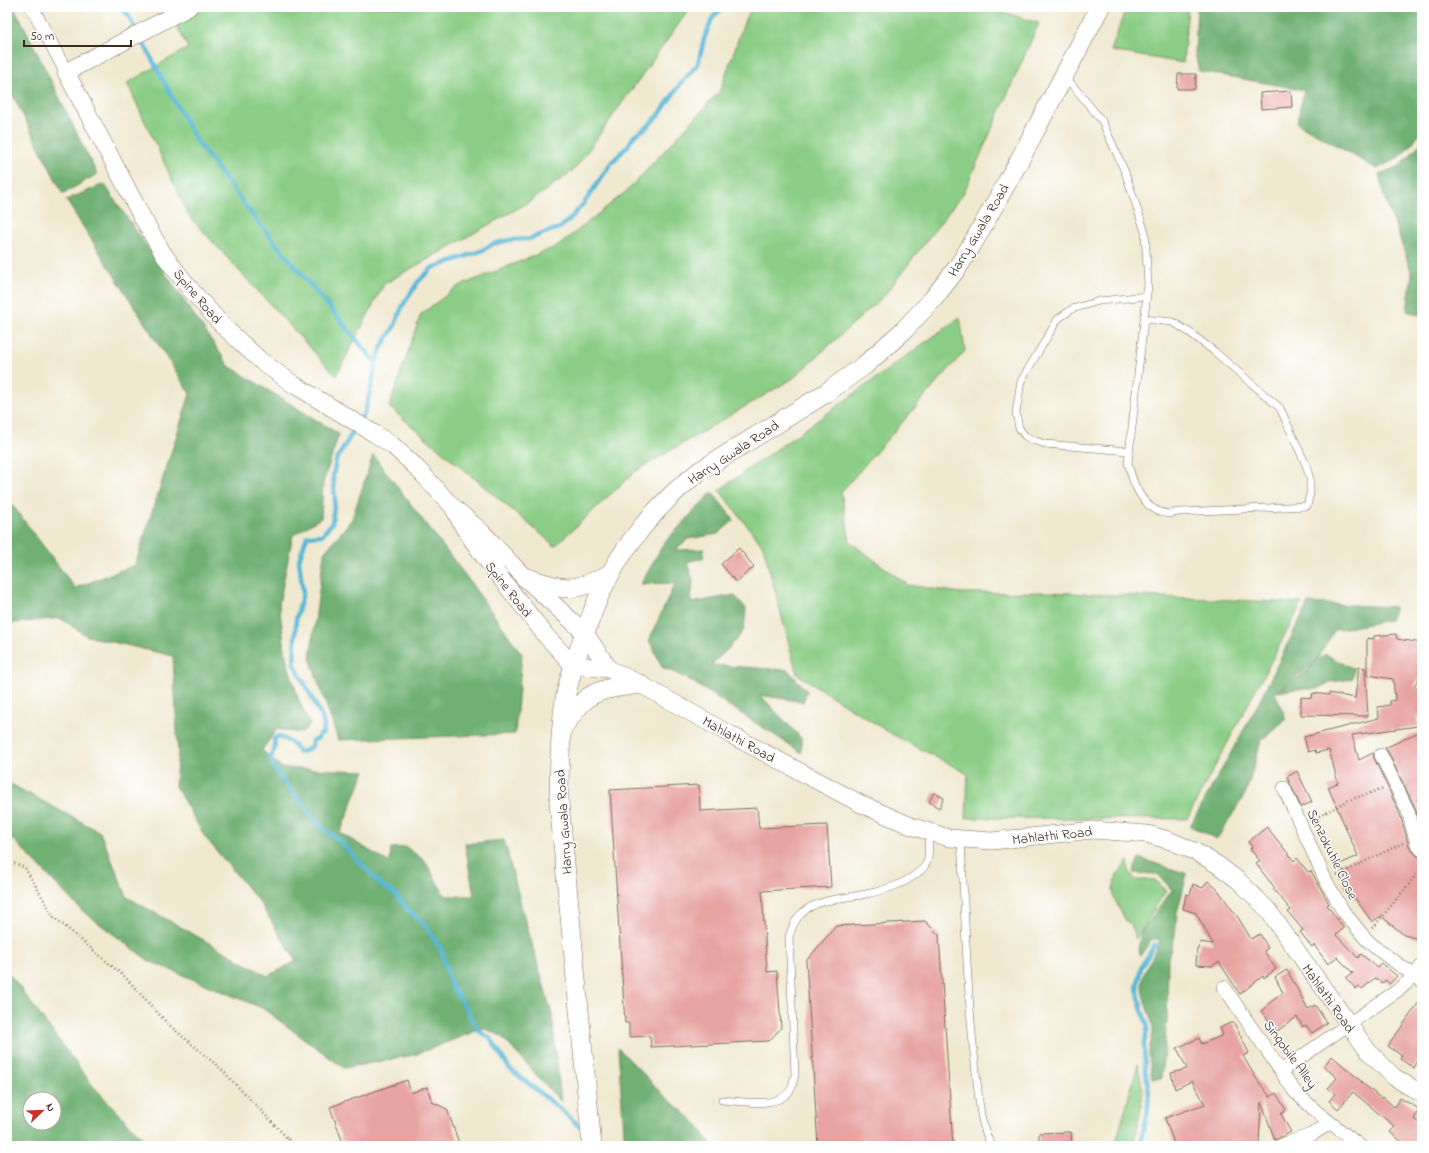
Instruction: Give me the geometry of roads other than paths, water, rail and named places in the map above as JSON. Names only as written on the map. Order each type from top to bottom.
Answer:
[{"type":"main road","name":"Harry Gwala Road","points":[[592,1146],[559,802],[559,757],[566,698],[573,665],[594,607],[610,574],[623,553],[663,502],[700,471],[826,393],[865,365],[904,330],[933,298],[958,267],[974,241],[1018,163],[1100,7]]},
{"type":"main road","points":[[524,577],[555,587],[578,588],[592,584],[610,574]]},
{"type":"main road","points":[[562,729],[584,701],[593,694],[606,689],[640,684]]},
{"type":"street","name":"Spine Road","points":[[32,7],[142,217],[164,255],[191,290],[223,326],[261,361],[293,384],[392,445],[414,465],[454,507],[482,532],[524,577],[585,633]]},
{"type":"street","points":[[66,72],[189,7]]},
{"type":"street","name":"Spine Road","points":[[454,507],[464,528],[489,564],[546,637],[573,665]]},
{"type":"street","points":[[585,633],[609,669]]},
{"type":"street","name":"Mahlathi Road","points":[[573,665],[609,669],[640,684],[731,735],[861,804],[928,832],[949,838],[992,841],[1093,830],[1147,834],[1171,841],[1196,852],[1218,865],[1239,881],[1267,909],[1368,1051],[1394,1077],[1422,1094]]},
{"type":"street","points":[[1381,755],[1408,811],[1414,837],[1422,850]]},
{"type":"street","name":"Senzokuhle Close","points":[[1284,788],[1326,881],[1343,911],[1365,938],[1377,949],[1418,978]]},
{"type":"street","points":[[1281,1071],[1401,988],[1418,978],[1422,965]]},
{"type":"street","name":"Sinqobile Alley","points":[[1224,987],[1295,1092],[1330,1123],[1360,1146]]},
{"type":"street","points":[[1280,1146],[1311,1135],[1330,1123]]},
{"type":"lane","points":[[1064,74],[1102,121],[1125,172],[1145,232],[1148,285],[1147,296],[1144,319],[1128,462],[1136,488],[1150,507],[1168,514],[1180,512],[1307,506],[1311,489],[1310,479],[1306,465],[1280,408],[1215,352],[1189,332],[1173,322],[1144,319]]},
{"type":"lane","points":[[1129,451],[1045,444],[1032,440],[1025,436],[1019,428],[1016,413],[1021,381],[1058,319],[1072,309],[1098,301],[1147,296]]},
{"type":"lane","points":[[722,1100],[761,1103],[774,1102],[786,1095],[792,1087],[795,1074],[789,937],[793,925],[802,913],[812,906],[824,902],[867,894],[910,879],[920,872],[927,863],[928,832]]},
{"type":"lane","points":[[960,838],[971,1030],[982,1120],[987,1137],[992,1146]]},
{"type":"waterway","points":[[121,7],[128,15],[136,31]]},
{"type":"waterway","points":[[579,1126],[564,1112],[509,1068],[491,1039],[479,1031],[450,983],[441,949],[423,923],[407,909],[395,894],[381,885],[339,840],[325,830],[277,773],[270,758],[275,748],[274,739],[278,736],[292,743],[299,752],[305,751],[312,746],[312,741],[323,733],[324,725],[321,715],[294,664],[296,619],[303,593],[299,560],[307,536],[322,535],[332,523],[335,498],[333,476],[336,460],[365,412],[376,363],[382,346],[394,327],[403,305],[418,282],[432,268],[481,251],[493,244],[509,240],[529,239],[561,227],[569,220],[584,203],[611,163],[627,147],[634,136],[647,127],[659,115],[679,86],[698,64],[704,39],[713,17],[724,7]]},
{"type":"waterway","points":[[140,37],[195,139],[257,221],[376,363]]},
{"type":"waterway","points":[[1139,1146],[1147,1116],[1149,1093],[1145,1068],[1144,1044],[1148,1027],[1142,1011],[1137,988],[1141,967],[1155,944]]}]
